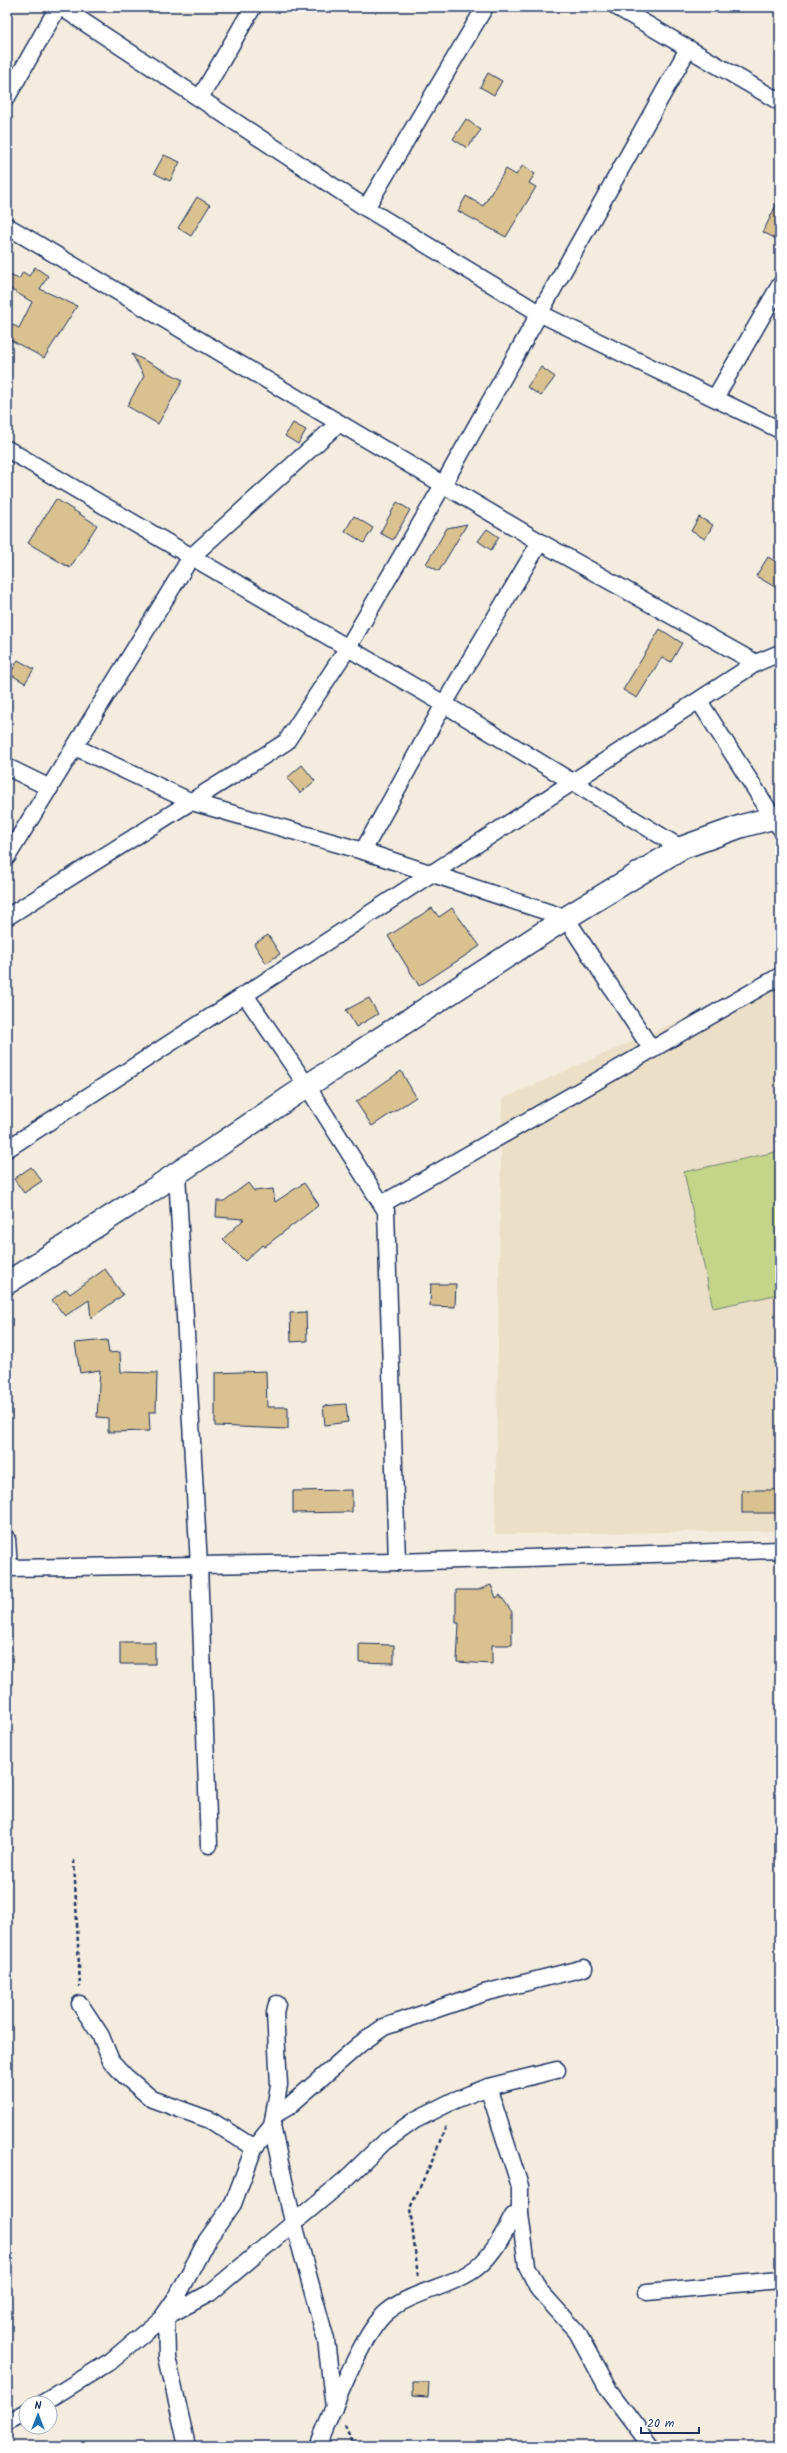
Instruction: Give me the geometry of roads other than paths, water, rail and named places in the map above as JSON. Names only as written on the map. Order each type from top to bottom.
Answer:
[{"type":"street","points":[[7,97],[58,7]]},
{"type":"street","points":[[61,7],[366,208],[540,313],[780,430]]},
{"type":"street","points":[[200,98],[253,7]]},
{"type":"street","points":[[366,208],[485,7]]},
{"type":"street","points":[[617,7],[780,102]]},
{"type":"street","points":[[7,917],[286,742],[347,648],[443,485],[688,49]]},
{"type":"street","points":[[7,226],[540,542],[756,663]]},
{"type":"street","points":[[715,398],[780,285]]},
{"type":"street","points":[[7,857],[191,558],[339,423]]},
{"type":"street","points":[[7,450],[444,704],[571,783],[681,848]]},
{"type":"street","points":[[363,851],[444,704],[540,542]]},
{"type":"street","points":[[7,1149],[756,663],[780,653]]},
{"type":"street","points":[[7,1283],[177,1174],[307,1086],[566,918],[681,848],[742,826],[778,820],[699,701]]},
{"type":"street","points":[[75,747],[192,802],[363,851],[566,918],[652,1050]]},
{"type":"street","points":[[7,767],[50,788]]},
{"type":"street","points":[[382,1204],[780,976]]},
{"type":"street","points":[[245,995],[307,1086],[386,1211],[397,1562]]},
{"type":"street","points":[[177,1174],[199,1565],[209,1845]]},
{"type":"street","points":[[7,1539],[9,1568],[397,1562],[780,1550]]},
{"type":"street","points":[[187,2446],[167,2357],[163,2318],[178,2295],[207,2240],[233,2204],[254,2148],[273,2121],[360,2044],[384,2027],[484,1993],[584,1968]]},
{"type":"street","points":[[80,2004],[101,2036],[111,2061],[125,2076],[152,2099],[210,2120],[254,2148]]},
{"type":"street","points":[[277,2004],[275,2013],[279,2085],[273,2121],[294,2222],[326,2340],[334,2408]]},
{"type":"street","points":[[56,2395],[111,2361],[163,2318],[210,2293],[346,2179],[384,2142],[415,2120],[455,2100],[488,2087],[557,2070]]},
{"type":"street","points":[[488,2087],[520,2186],[520,2214],[527,2266],[538,2290],[577,2332],[608,2389],[651,2446]]},
{"type":"street","points":[[318,2446],[334,2408],[370,2332],[386,2313],[420,2293],[469,2273],[486,2259],[501,2240],[513,2216],[520,2214]]},
{"type":"street","points":[[647,2292],[780,2280]]},
{"type":"street","points":[[7,2422],[18,2416]]}]
